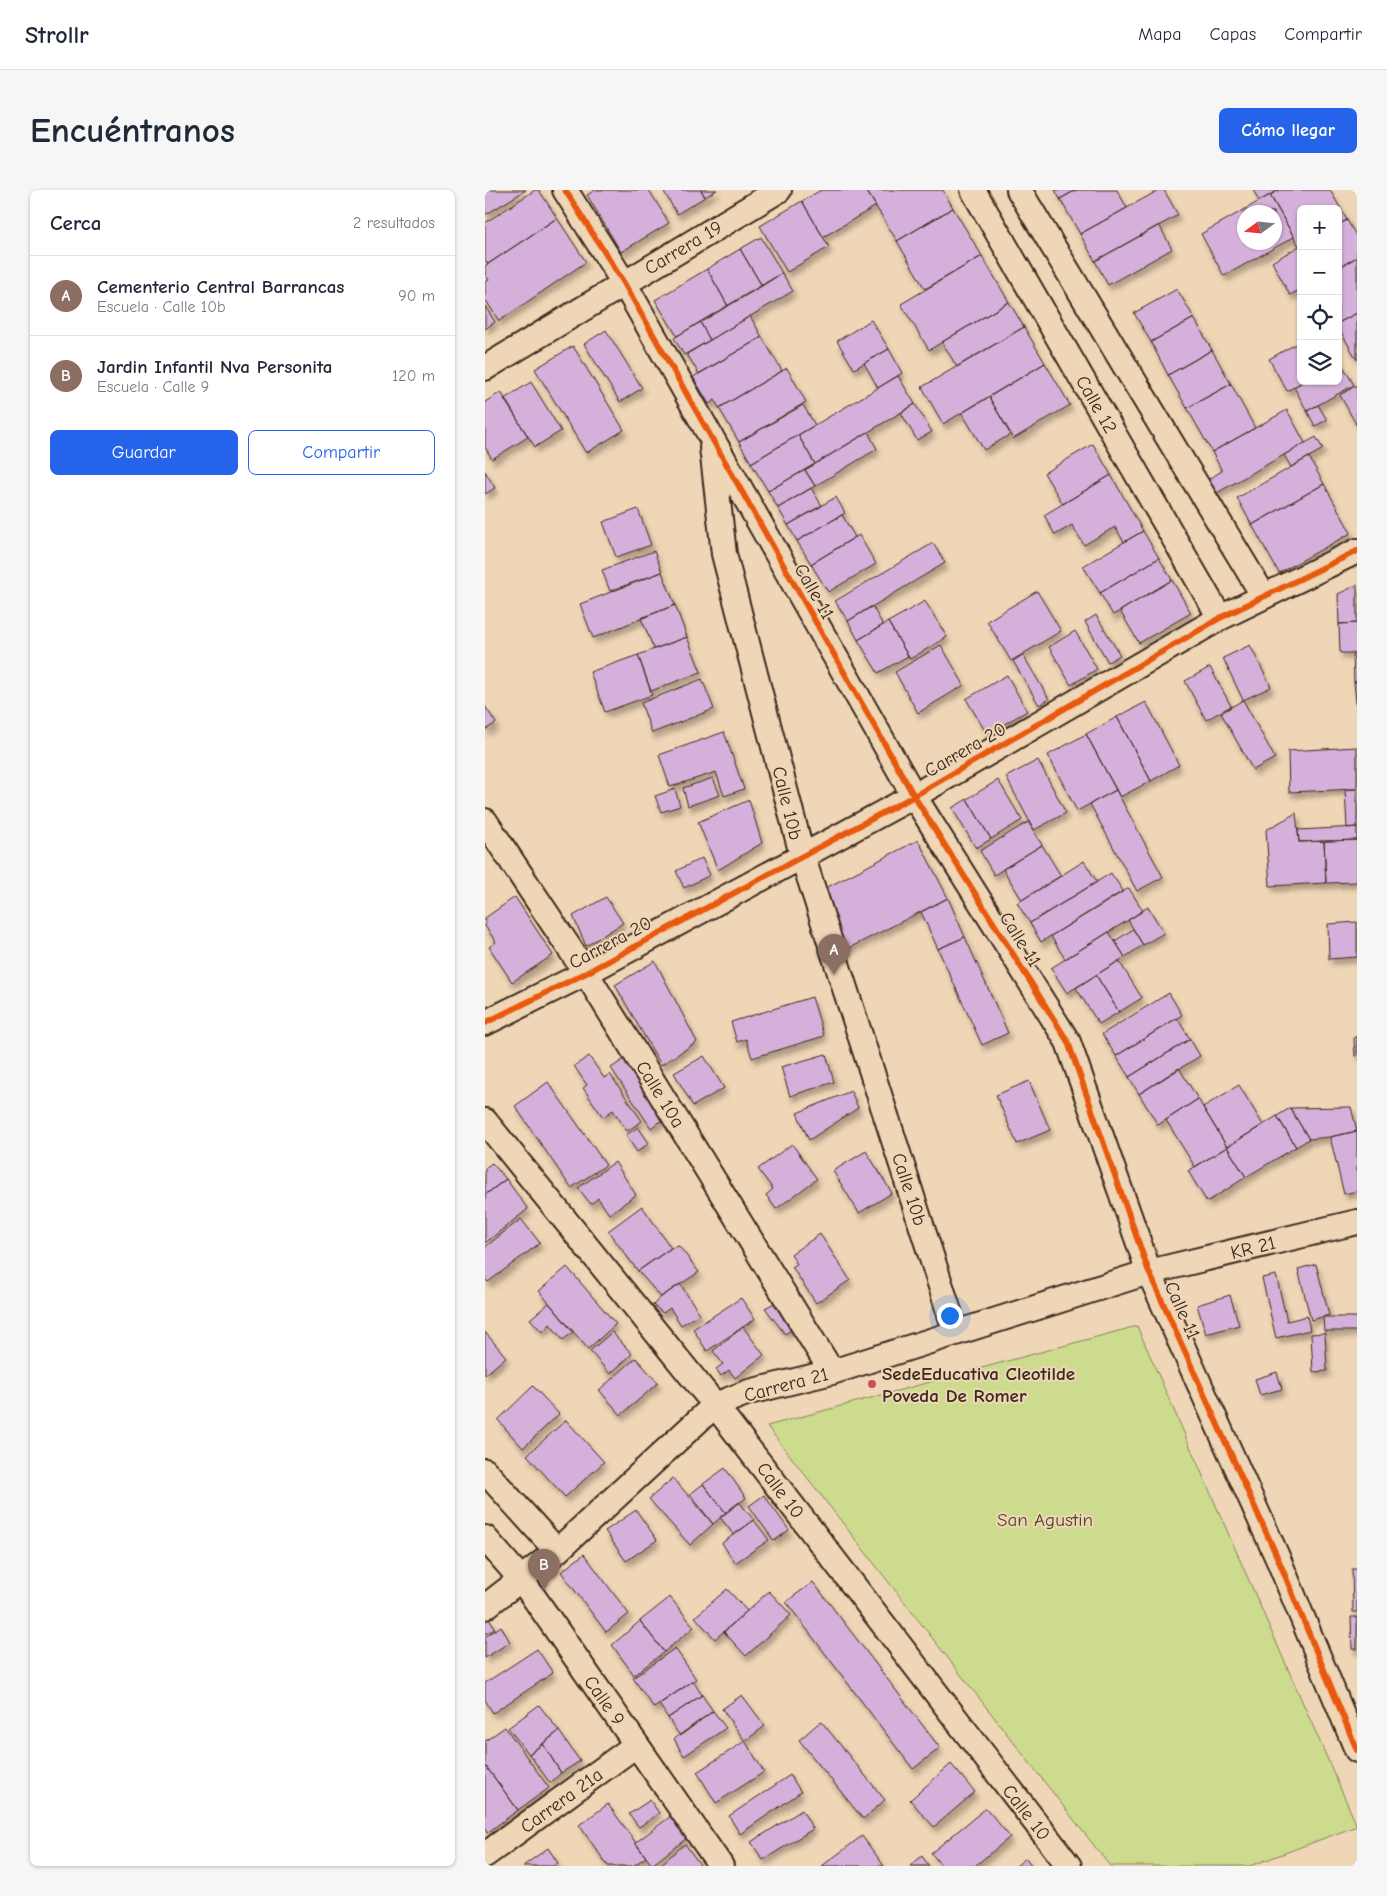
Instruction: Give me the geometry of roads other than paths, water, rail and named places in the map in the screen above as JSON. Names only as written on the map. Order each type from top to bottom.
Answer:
[{"type":"street","name":"Calle 11","points":[[565,190],[624,283],[914,796],[1068,1042],[1149,1272],[1279,1561],[1357,1750]]},
{"type":"street","name":"Carrera 19","points":[[485,368],[779,190]]},
{"type":"street","name":"Calle 12","points":[[973,190],[1220,618]]},
{"type":"street","points":[[1019,190],[1263,596]]},
{"type":"street","name":"Calle 10b","points":[[711,436],[724,554],[802,855],[956,1333]]},
{"type":"street","name":"Carrera 20","points":[[485,1023],[586,972],[914,796],[1220,618],[1355,552]]},
{"type":"street","name":"Calle 10a","points":[[485,820],[586,972],[832,1372]]},
{"type":"street","name":"Calle 10","points":[[485,1121],[715,1405],[1069,1866]]},
{"type":"street","name":"KR 21","points":[[1149,1272],[1357,1222]]},
{"type":"street","name":"Carrera 21","points":[[485,1607],[557,1551],[715,1405],[749,1392],[832,1372],[1149,1272]]},
{"type":"street","points":[[485,1471],[557,1551]]},
{"type":"street","name":"Calle 9","points":[[485,1538],[521,1579],[721,1866]]},
{"type":"street","name":"Carrera 21a","points":[[485,1855],[636,1745]]},
{"type":"place","name":"Cementerio Central Barrancas","points":[[834,975]]},
{"type":"place","name":"SedeEducativa Cleotilde Poveda De Romer","points":[[872,1384]]},
{"type":"place","name":"Jardin Infantil Nva Personita","points":[[544,1590]]},
{"type":"park label","name":"San Agustin","points":[[1045,1519]]}]
